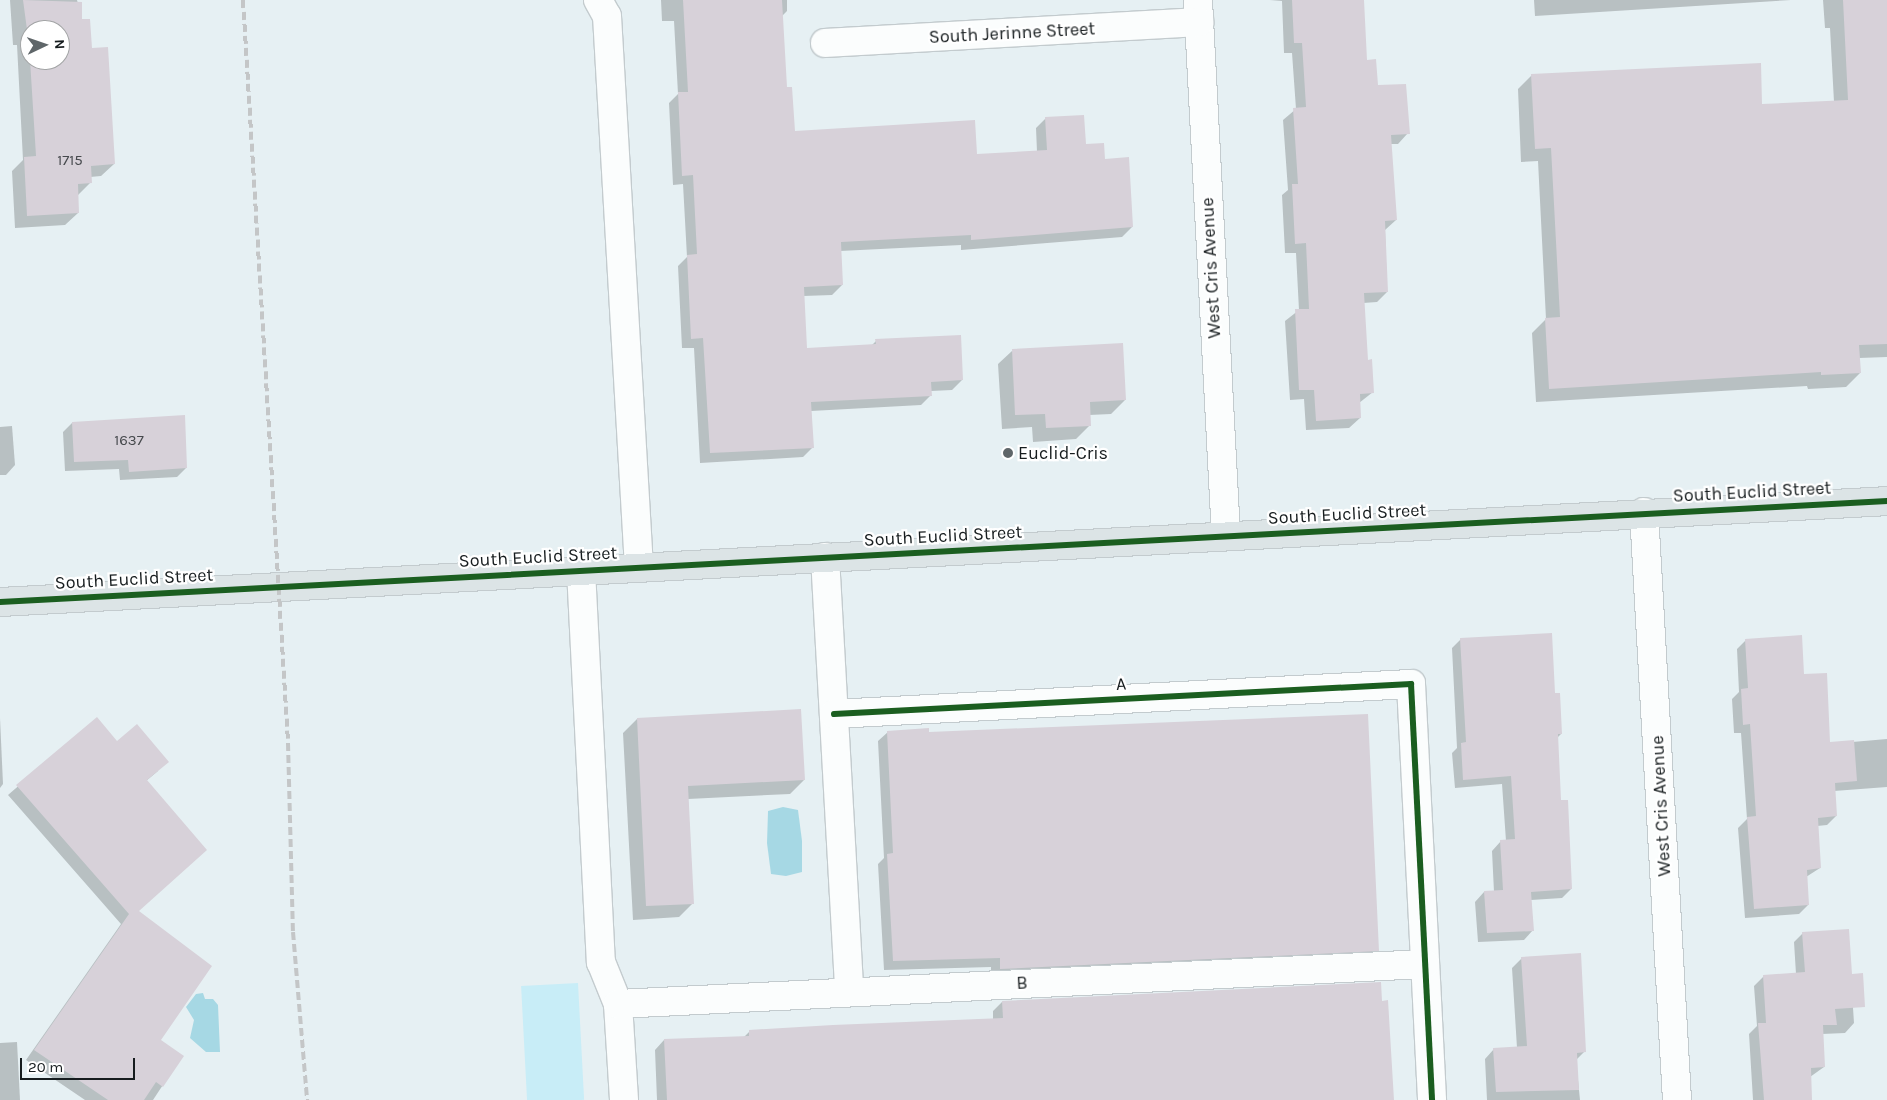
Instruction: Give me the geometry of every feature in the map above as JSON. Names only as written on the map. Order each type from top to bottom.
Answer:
[{"type":"main road","name":"South Euclid Street","points":[[0,602],[1644,512],[1887,501]]},
{"type":"street","points":[[598,0],[607,16],[639,567]]},
{"type":"street","name":"South Jerinne Street","points":[[825,43],[1198,11]]},
{"type":"street","name":"West Cris Avenue","points":[[1198,11],[1226,536]]},
{"type":"street","name":"West Cris Avenue","points":[[1644,512],[1677,1100]]},
{"type":"street","points":[[825,557],[849,991]]},
{"type":"street","points":[[581,570],[601,962],[618,1004],[624,1100]]},
{"type":"street","name":"A","points":[[834,714],[1411,684],[1425,964]]},
{"type":"street","points":[[1425,964],[1432,1100]]},
{"type":"street","name":"B","points":[[618,1004],[849,991],[1425,964]]},
{"type":"shaded area","points":[[783,807],[798,810],[802,841],[802,872],[786,876],[771,874],[767,843],[768,811]]},
{"type":"shaded area","points":[[578,983],[584,1100],[527,1100],[521,986]]},
{"type":"shaded area","points":[[203,993],[205,999],[213,999],[218,1005],[220,1052],[206,1052],[190,1038],[194,1020],[186,1007],[196,994]]},
{"type":"building","points":[[23,0],[82,2],[82,19],[90,19],[92,48],[108,47],[115,164],[91,166],[92,183],[78,184],[79,213],[27,216],[24,157],[36,156],[31,70],[70,70],[70,20],[26,20]]},
{"type":"building","points":[[683,0],[782,0],[787,87],[792,87],[795,131],[975,120],[977,154],[1047,150],[1045,117],[1084,115],[1086,144],[1104,143],[1105,159],[1129,157],[1133,227],[971,240],[971,235],[841,242],[843,285],[804,287],[807,348],[876,344],[875,339],[961,335],[963,380],[931,382],[932,396],[811,402],[814,448],[710,453],[703,338],[691,339],[687,255],[697,254],[693,175],[682,176],[678,92],[688,92]]},
{"type":"building","points":[[1292,0],[1364,0],[1367,60],[1376,59],[1378,85],[1406,84],[1410,134],[1391,135],[1397,220],[1385,221],[1388,292],[1364,293],[1368,360],[1372,359],[1374,393],[1360,394],[1361,418],[1316,421],[1314,390],[1299,390],[1295,309],[1309,309],[1306,243],[1295,244],[1292,184],[1298,184],[1293,108],[1306,107],[1302,43],[1294,43]]},
{"type":"building","points":[[1843,0],[1887,0],[1887,344],[1859,345],[1861,373],[1821,375],[1821,372],[1549,389],[1545,318],[1560,317],[1551,148],[1535,149],[1531,74],[1761,63],[1762,104],[1848,100]]},
{"type":"building","points":[[1123,343],[1126,400],[1090,402],[1091,426],[1046,428],[1045,414],[1015,415],[1012,349]]},
{"type":"building","points":[[185,415],[187,468],[129,472],[128,460],[74,462],[72,422]]},
{"type":"building","points":[[1552,633],[1555,693],[1560,693],[1562,734],[1558,734],[1561,800],[1568,800],[1572,889],[1531,892],[1534,931],[1487,933],[1484,891],[1503,890],[1500,840],[1515,839],[1511,776],[1463,780],[1461,743],[1466,742],[1460,638]]},
{"type":"building","points":[[1802,635],[1804,674],[1827,673],[1830,742],[1854,740],[1857,781],[1835,783],[1837,816],[1818,818],[1821,868],[1807,870],[1809,905],[1754,909],[1747,817],[1756,816],[1750,724],[1743,725],[1741,689],[1748,688],[1745,639]]},
{"type":"building","points":[[801,709],[805,780],[688,786],[694,904],[646,906],[637,718]]},
{"type":"building","points":[[1368,714],[1379,951],[1000,969],[1000,958],[893,961],[887,854],[893,853],[887,731],[929,728],[929,732]]},
{"type":"building","points":[[97,717],[117,741],[137,724],[169,762],[147,780],[207,850],[139,911],[212,966],[161,1040],[184,1056],[163,1087],[156,1082],[144,1100],[108,1100],[34,1050],[129,914],[16,785]]},
{"type":"building","points":[[1849,929],[1852,974],[1863,973],[1865,1007],[1835,1009],[1837,1025],[1823,1025],[1825,1067],[1811,1068],[1812,1100],[1764,1100],[1758,1023],[1766,1023],[1763,975],[1805,972],[1802,932]]},
{"type":"building","points":[[1581,953],[1586,1052],[1577,1053],[1579,1090],[1496,1092],[1493,1048],[1527,1046],[1521,957]]},
{"type":"building","points":[[1381,982],[1382,1001],[1388,1000],[1394,1100],[667,1100],[664,1039],[749,1036],[749,1030],[1003,1018],[1002,1001]]},
{"type":"railway","points":[[243,0],[288,743],[293,932],[307,1100]]},
{"type":"cycle path","points":[[0,602],[1887,501]]},
{"type":"cycle path","points":[[834,714],[1411,684],[1432,1100]]},
{"type":"place","name":"Euclid-Cris","points":[[1008,453]]}]
